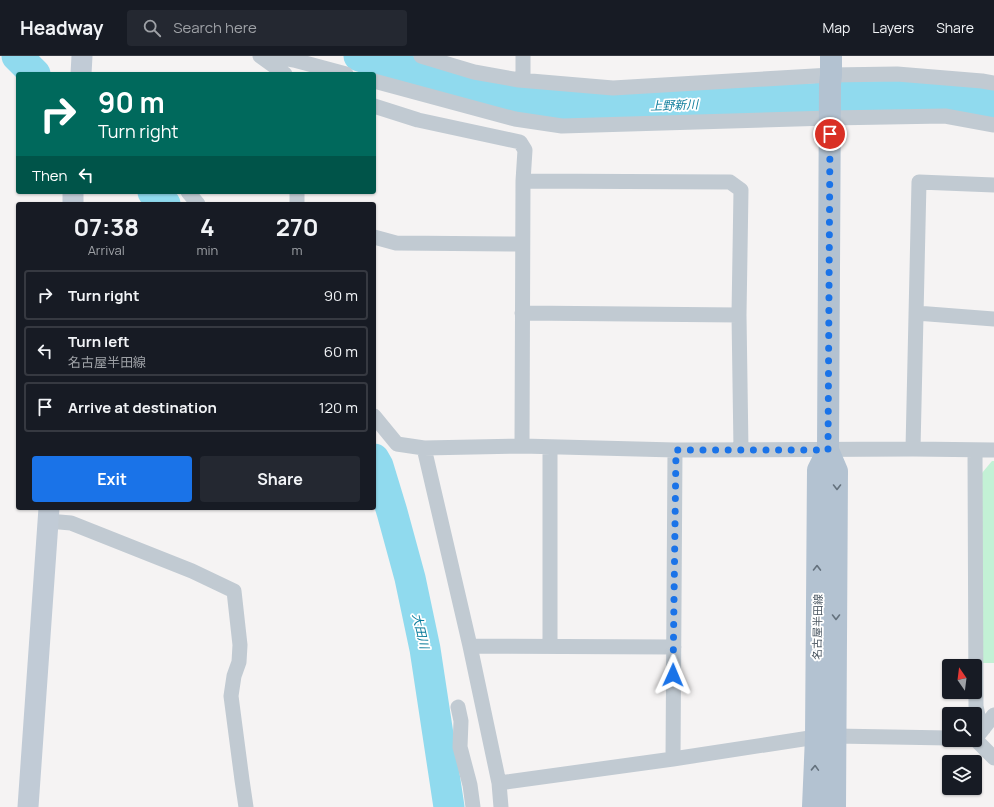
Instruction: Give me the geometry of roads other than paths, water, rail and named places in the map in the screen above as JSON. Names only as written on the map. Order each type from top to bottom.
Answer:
[{"type":"main road","name":"名古屋半田線","points":[[831,72],[828,450],[818,470],[826,736],[835,807]]},
{"type":"main road","name":"名古屋半田線","points":[[813,807],[826,736]]},
{"type":"street","points":[[260,56],[282,72]]},
{"type":"street","points":[[272,56],[294,60],[339,72]]},
{"type":"street","points":[[421,56],[474,72],[523,80],[612,88],[831,72],[897,74],[994,83]]},
{"type":"street","points":[[523,56],[523,80]]},
{"type":"street","points":[[376,83],[515,119],[562,126],[830,115],[945,116],[994,125]]},
{"type":"street","points":[[376,107],[418,120],[520,142],[525,150],[522,244],[522,446]]},
{"type":"street","points":[[523,181],[730,182],[741,190],[739,316],[741,450]]},
{"type":"street","points":[[913,449],[919,182],[994,185]]},
{"type":"street","points":[[190,194],[196,202]]},
{"type":"street","points":[[376,238],[396,243],[522,244]]},
{"type":"street","points":[[522,313],[739,316]]},
{"type":"street","points":[[916,313],[994,319]]},
{"type":"street","points":[[376,418],[398,444],[424,448],[522,446],[676,450],[994,450]]},
{"type":"street","points":[[550,447],[550,646]]},
{"type":"street","points":[[424,448],[500,784],[501,807]]},
{"type":"street","points":[[673,759],[676,450]]},
{"type":"street","points":[[975,450],[976,706],[978,716],[984,728]]},
{"type":"street","points":[[28,807],[49,514],[192,572],[234,591],[240,645],[239,662],[234,676],[231,696],[246,807]]},
{"type":"street","points":[[470,646],[674,647]]},
{"type":"street","points":[[458,707],[461,721],[460,746],[470,785],[473,807]]},
{"type":"street","points":[[994,715],[975,739],[994,758]]},
{"type":"street","points":[[500,784],[826,736],[942,738]]},
{"type":"waterway","name":"大田川","points":[[17,56],[33,72]]},
{"type":"waterway","name":"上野新川","points":[[359,56],[506,100],[604,108],[849,97],[923,96],[994,104]]},
{"type":"waterway","name":"大田川","points":[[155,194],[163,202]]},
{"type":"waterway","name":"大田川","points":[[376,462],[392,512],[410,578],[425,649],[449,807]]}]
